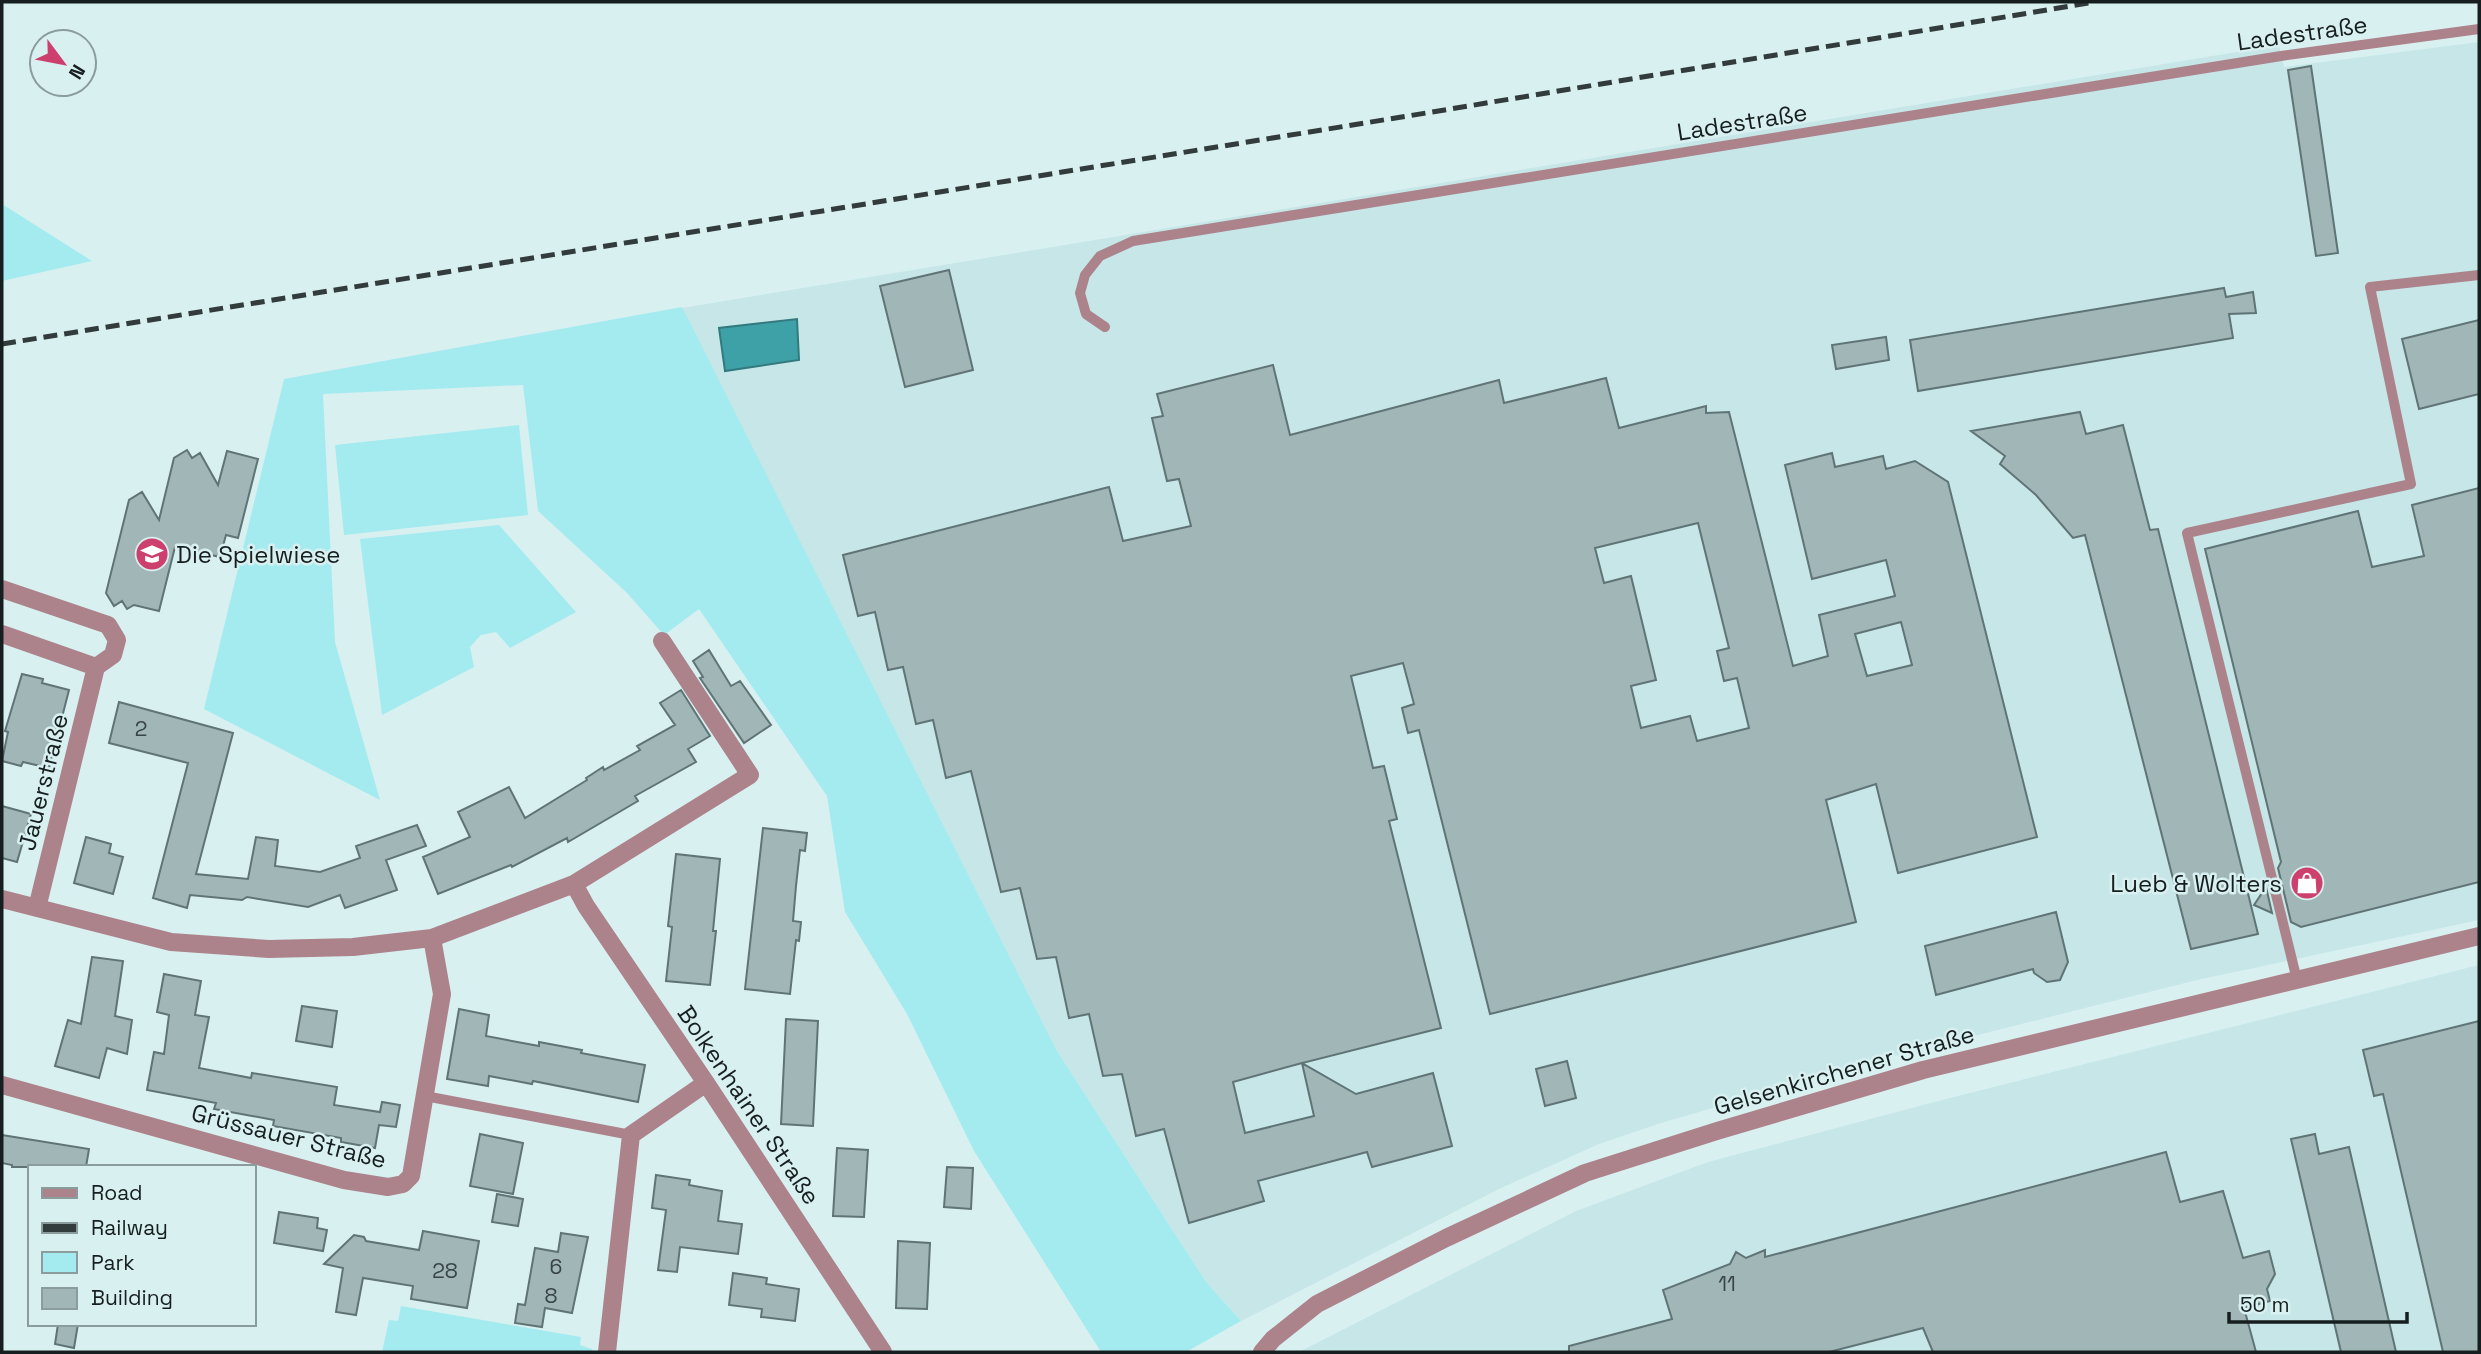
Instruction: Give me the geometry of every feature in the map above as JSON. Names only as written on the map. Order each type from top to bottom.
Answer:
[{"type":"street","name":"Jauerstraße","points":[[2,589],[108,625],[117,640],[113,655],[96,667],[37,908]]},
{"type":"street","points":[[2,634],[96,667]]},
{"type":"street","points":[[2,899],[171,942],[269,949],[353,947],[432,939],[574,884],[750,775],[662,641]]},
{"type":"street","name":"Bolkenhainer Straße","points":[[574,884],[586,906],[883,1352]]},
{"type":"street","name":"Gelsenkirchener Straße","points":[[1262,1352],[1273,1339],[1317,1304],[1446,1238],[1585,1173],[1923,1070],[2479,936]]},
{"type":"street","name":"Grüssauer Straße","points":[[2,1085],[344,1180],[388,1187],[403,1184],[411,1176],[442,994],[432,939]]},
{"type":"street","points":[[607,1352],[631,1135],[706,1083]]},
{"type":"lane","name":"Ladestraße","points":[[1105,327],[1086,314],[1080,293],[1085,275],[1100,256],[1133,241],[2281,56],[2479,29]]},
{"type":"lane","points":[[2297,980],[2187,533],[2411,484],[2370,287],[2479,275]]},
{"type":"lane","points":[[425,1096],[631,1135]]},
{"type":"shaded area","points":[[2479,42],[2479,920],[2197,980],[1887,1058],[1661,1123],[1599,1144],[1499,1189],[1241,1321],[1206,1282],[1057,1051],[682,308],[2279,45],[2284,67]]},
{"type":"shaded area","points":[[797,319],[799,360],[725,371],[719,328]]},
{"type":"shaded area","points":[[2479,965],[2479,1352],[1299,1352],[1576,1211],[1708,1162],[1942,1100]]},
{"type":"green space","points":[[2,204],[92,261],[2,281]]},
{"type":"green space","points":[[682,307],[1057,1051],[1206,1282],[1241,1321],[1186,1352],[1101,1352],[974,1151],[907,1014],[845,912],[827,796],[699,609],[664,635],[627,593],[538,511],[523,385],[323,394],[335,642],[380,800],[204,709],[284,379]]},
{"type":"green space","points":[[519,425],[528,515],[344,535],[335,445]]},
{"type":"green space","points":[[499,525],[576,612],[510,648],[496,632],[481,635],[470,647],[474,667],[382,715],[360,539]]},
{"type":"green space","points":[[401,1306],[581,1337],[580,1345],[592,1349],[593,1352],[382,1352],[389,1320],[398,1321]]},
{"type":"building","points":[[2311,66],[2338,253],[2316,256],[2288,70]]},
{"type":"building","points":[[949,270],[973,370],[905,387],[880,286]]},
{"type":"building","points":[[2224,288],[2226,297],[2253,292],[2256,313],[2229,314],[2233,338],[1918,391],[1910,340]]},
{"type":"building","points":[[2479,320],[2479,394],[2419,409],[2402,339]]},
{"type":"building","points":[[1886,337],[1889,360],[1836,369],[1832,345]]},
{"type":"building","points":[[1273,365],[1290,435],[1499,380],[1504,403],[1606,378],[1619,428],[1706,406],[1706,413],[1729,412],[1793,666],[1828,656],[1819,615],[1895,596],[1886,560],[1812,579],[1785,465],[1832,453],[1835,467],[1883,456],[1886,469],[1915,461],[1948,482],[2037,837],[1898,873],[1876,784],[1826,800],[1856,922],[1490,1014],[1419,730],[1408,733],[1402,708],[1414,704],[1403,663],[1351,676],[1373,768],[1384,766],[1397,819],[1389,821],[1441,1028],[1302,1063],[1356,1094],[1433,1073],[1452,1146],[1372,1167],[1367,1152],[1258,1181],[1264,1201],[1189,1223],[1164,1129],[1136,1136],[1122,1074],[1103,1076],[1089,1014],[1069,1018],[1056,957],[1037,959],[1020,888],[1001,892],[971,771],[946,778],[933,720],[916,724],[903,667],[888,670],[875,612],[858,616],[843,555],[1109,487],[1123,541],[1191,526],[1179,479],[1167,481],[1152,418],[1163,416],[1157,394]],"holes":[[[1698,523],[1729,648],[1717,651],[1724,681],[1737,678],[1749,728],[1697,741],[1690,716],[1641,728],[1631,686],[1656,680],[1631,576],[1604,583],[1595,548]],[[1901,622],[1912,665],[1867,676],[1855,634]],[[1302,1063],[1314,1116],[1245,1133],[1233,1082]]]},
{"type":"building","points":[[2080,412],[2086,434],[2123,425],[2150,530],[2158,529],[2258,934],[2191,949],[2085,535],[2073,538],[2036,495],[2000,464],[2005,456],[1971,431]]},
{"type":"building","points":[[187,450],[192,458],[200,453],[218,485],[227,451],[258,459],[238,538],[226,535],[220,557],[175,547],[159,611],[134,605],[127,609],[122,601],[114,606],[106,593],[129,500],[142,492],[159,520],[174,458]]},
{"type":"building","points":[[2479,488],[2479,882],[2301,927],[2291,922],[2278,868],[2281,862],[2205,549],[2358,511],[2372,567],[2424,556],[2412,505]]},
{"type":"building","points":[[709,650],[731,686],[740,681],[771,725],[744,743],[700,678],[703,677],[693,661]]},
{"type":"building","points":[[22,674],[69,690],[49,768],[23,762],[21,766],[2,761],[8,732],[5,731]]},
{"type":"building","points":[[681,690],[710,736],[688,749],[696,762],[635,796],[638,801],[568,842],[567,838],[512,867],[511,865],[438,894],[423,857],[470,837],[458,812],[509,787],[525,818],[587,780],[586,778],[603,767],[604,770],[640,750],[637,746],[675,725],[660,703]]},
{"type":"building","points":[[119,702],[233,733],[196,874],[248,879],[256,837],[278,840],[275,866],[320,872],[360,858],[356,846],[417,825],[426,846],[386,860],[397,890],[345,908],[340,895],[308,907],[247,897],[242,900],[190,895],[187,908],[153,898],[188,763],[109,743]]},
{"type":"building","points":[[2,806],[31,814],[17,862],[2,858]]},
{"type":"building","points":[[763,828],[807,833],[805,851],[800,850],[796,886],[793,921],[801,922],[799,941],[796,940],[790,994],[745,989]]},
{"type":"building","points":[[86,837],[111,844],[109,853],[123,857],[113,894],[74,883]]},
{"type":"building","points":[[676,854],[720,859],[710,985],[666,981],[672,927],[668,926]]},
{"type":"building","points":[[2266,887],[2272,913],[2254,905]]},
{"type":"building","points":[[2056,912],[2068,962],[2060,980],[2047,982],[2034,973],[2033,969],[1936,995],[1925,946]]},
{"type":"building","points":[[92,957],[123,961],[115,1016],[132,1020],[127,1054],[107,1048],[99,1078],[55,1066],[68,1020],[81,1024]]},
{"type":"building","points":[[164,974],[201,981],[195,1015],[209,1017],[199,1068],[251,1078],[252,1073],[337,1087],[334,1105],[380,1112],[382,1102],[400,1105],[396,1127],[379,1125],[375,1148],[341,1142],[341,1138],[273,1126],[274,1120],[214,1109],[216,1103],[147,1090],[154,1052],[164,1054],[169,1015],[157,1012]]},
{"type":"building","points":[[302,1006],[337,1011],[332,1047],[296,1041]]},
{"type":"building","points":[[459,1009],[489,1015],[486,1036],[539,1046],[539,1042],[645,1065],[638,1102],[533,1081],[532,1084],[489,1076],[488,1086],[447,1079]]},
{"type":"building","points":[[786,1019],[818,1021],[813,1126],[781,1124]]},
{"type":"building","points":[[2479,1021],[2479,1352],[2443,1352],[2383,1094],[2374,1096],[2363,1050]]},
{"type":"building","points":[[1567,1061],[1576,1098],[1545,1106],[1536,1069]]},
{"type":"building","points":[[480,1134],[523,1143],[513,1194],[470,1186]]},
{"type":"building","points":[[2315,1134],[2319,1154],[2349,1147],[2396,1352],[2341,1352],[2291,1139]]},
{"type":"building","points":[[2,1135],[89,1149],[86,1165],[12,1167],[2,1163]]},
{"type":"building","points":[[837,1148],[868,1150],[864,1217],[833,1216]]},
{"type":"building","points":[[2166,1152],[2180,1202],[2223,1191],[2243,1258],[2269,1251],[2275,1274],[2267,1289],[2270,1301],[2244,1308],[2256,1352],[1933,1352],[1923,1328],[1829,1352],[1569,1352],[1569,1346],[1672,1319],[1663,1290],[1730,1264],[1736,1252],[1746,1258],[1765,1250],[1765,1257]]},
{"type":"building","points":[[947,1167],[973,1168],[971,1209],[944,1207]]},
{"type":"building","points":[[656,1175],[690,1180],[689,1185],[722,1191],[718,1221],[742,1224],[738,1254],[680,1247],[677,1272],[658,1270],[666,1210],[652,1208]]},
{"type":"building","points":[[497,1194],[523,1199],[518,1226],[492,1222]]},
{"type":"building","points":[[279,1212],[318,1218],[317,1228],[327,1230],[323,1251],[274,1243]]},
{"type":"building","points":[[423,1231],[479,1241],[467,1308],[411,1299],[413,1286],[363,1278],[356,1315],[336,1312],[343,1268],[324,1264],[354,1235],[364,1237],[366,1241],[419,1250]]},
{"type":"building","points":[[561,1233],[588,1237],[572,1313],[545,1308],[542,1327],[515,1323],[518,1304],[525,1305],[535,1248],[558,1252]]},
{"type":"building","points":[[898,1241],[930,1243],[927,1309],[896,1308]]},
{"type":"building","points":[[733,1273],[767,1278],[766,1284],[799,1289],[795,1321],[761,1317],[762,1309],[729,1305]]},
{"type":"building","points":[[58,1326],[78,1326],[74,1348],[55,1344]]},
{"type":"railway","points":[[2,344],[2095,2]]},
{"type":"place","name":"Die Spielwiese","points":[[152,554]]},
{"type":"place","name":"Lueb & Wolters","points":[[2307,883]]}]
